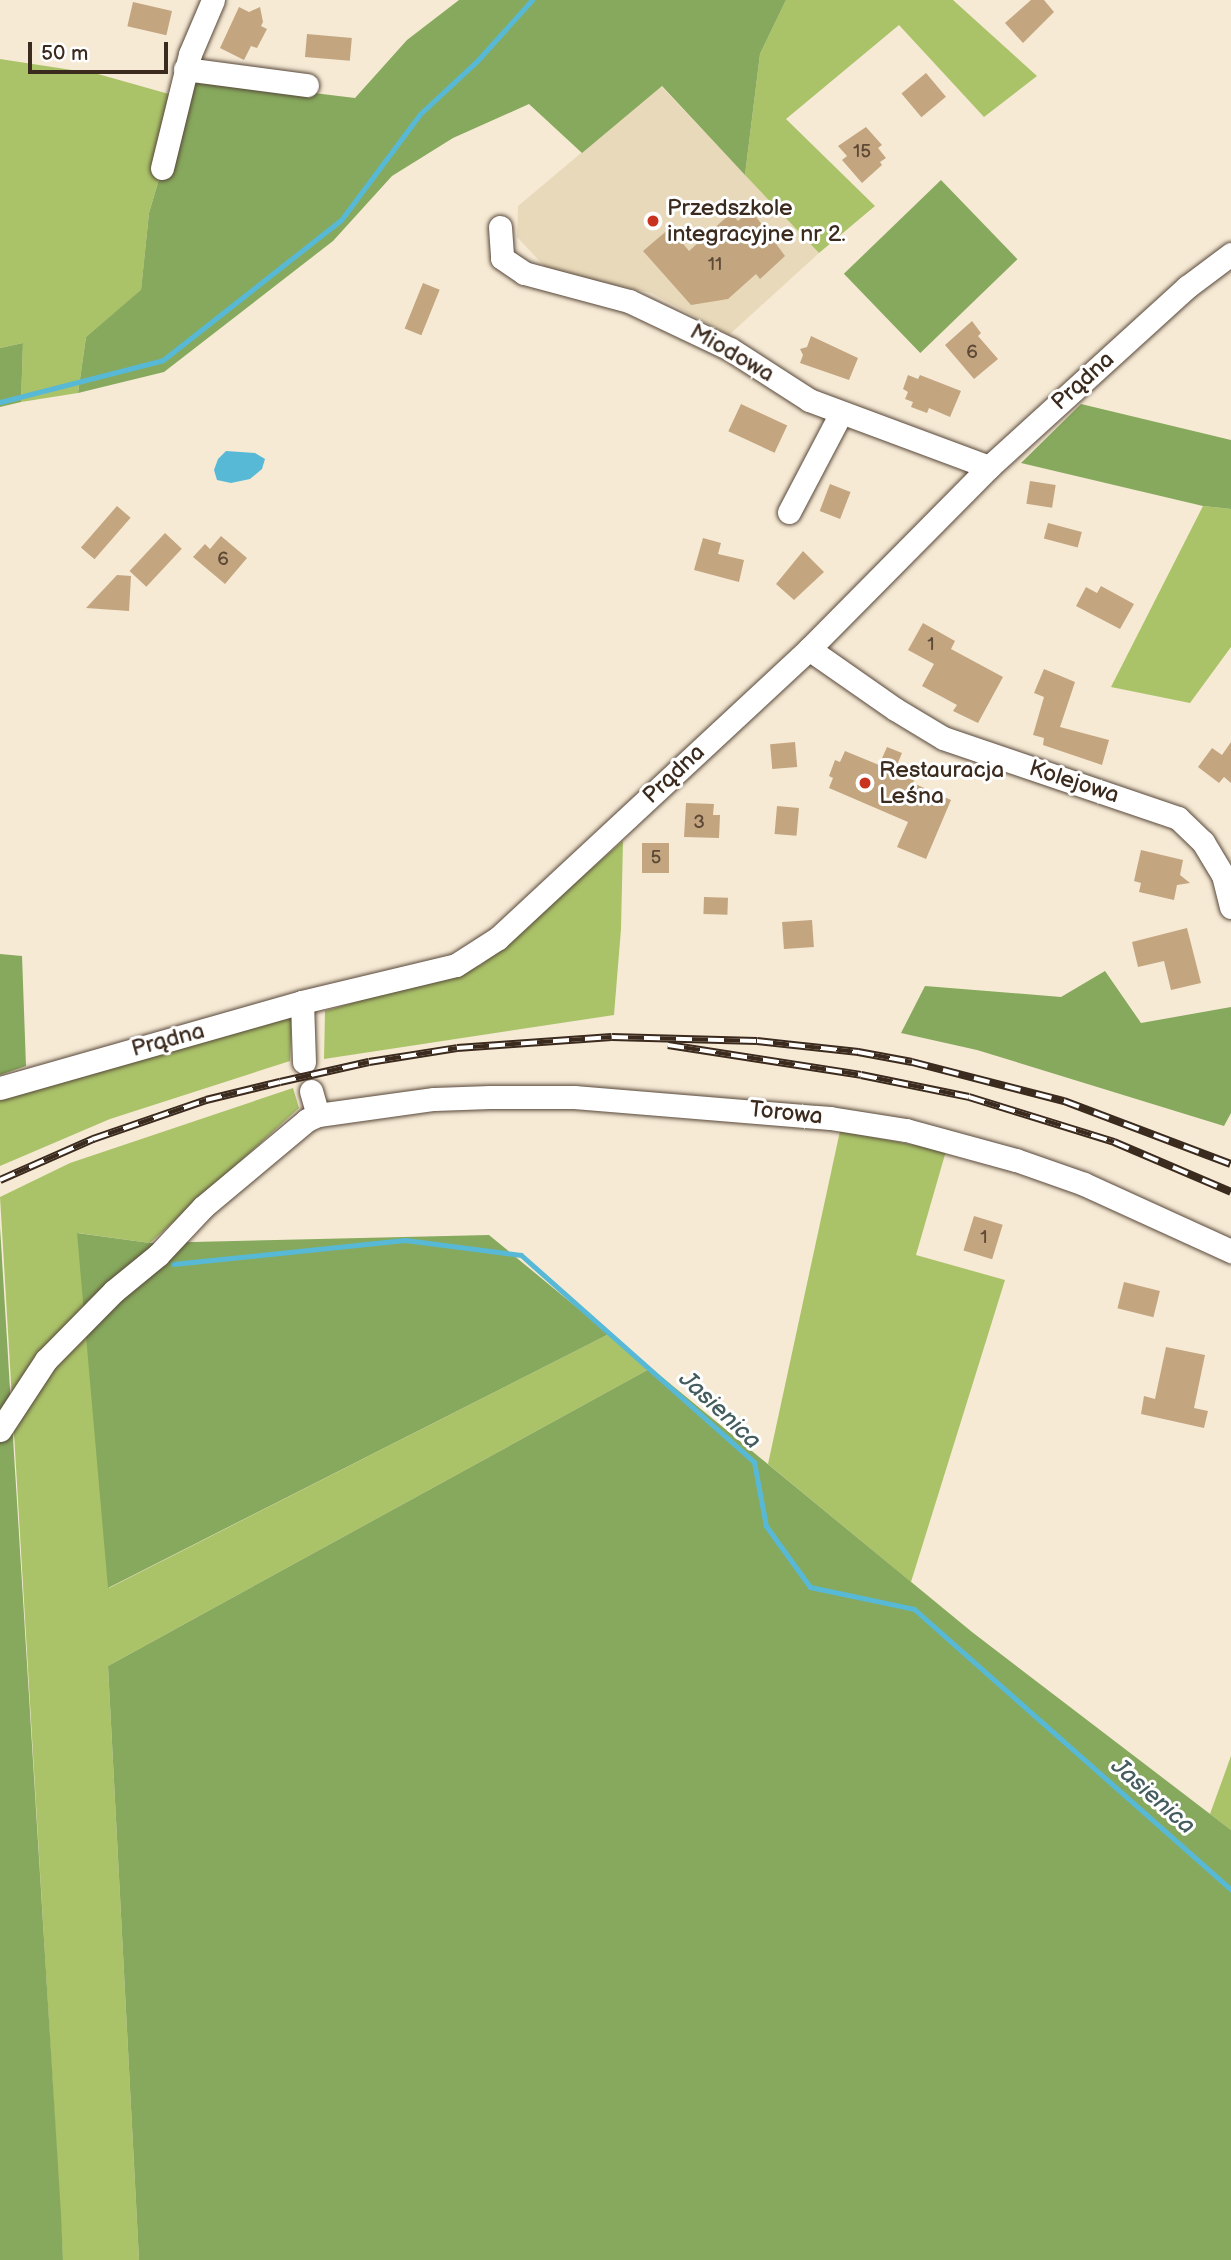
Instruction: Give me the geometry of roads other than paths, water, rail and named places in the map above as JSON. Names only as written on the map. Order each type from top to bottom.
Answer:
[{"type":"street","points":[[162,168],[185,69],[213,0]]},
{"type":"street","points":[[185,69],[307,85]]},
{"type":"street","name":"Miodowa","points":[[500,227],[502,258],[524,273],[629,301],[661,314],[730,349],[810,400],[989,467]]},
{"type":"street","name":"Prądna","points":[[0,1088],[302,1002],[456,965],[498,938],[808,649],[989,467],[1187,286],[1231,254]]},
{"type":"street","points":[[789,512],[841,413]]},
{"type":"street","name":"Kolejowa","points":[[808,649],[895,709],[943,738],[1178,818],[1203,842],[1223,876],[1231,907]]},
{"type":"street","points":[[302,1002],[304,1062]]},
{"type":"street","points":[[0,1430],[46,1360],[114,1291],[158,1255],[214,1198],[307,1120],[318,1115],[311,1091]]},
{"type":"street","name":"Torowa","points":[[318,1115],[434,1098],[574,1097],[830,1118],[906,1130],[1016,1160],[1084,1184],[1231,1251]]},
{"type":"water","points":[[226,451],[255,453],[265,459],[262,469],[250,479],[231,483],[217,480],[214,470],[218,459]]},
{"type":"waterway","points":[[0,402],[163,360],[341,220],[420,114],[477,61],[532,0]]},
{"type":"waterway","name":"Jasienica","points":[[173,1264],[405,1240],[521,1255],[754,1462],[766,1526],[810,1587],[914,1609],[1231,1889]]},
{"type":"railway","points":[[0,1180],[93,1139],[206,1100],[280,1082],[369,1062],[457,1048],[612,1037],[757,1041],[858,1052],[912,1062],[1064,1101],[1231,1164]]},
{"type":"railway","points":[[668,1045],[861,1075],[969,1097],[1114,1142],[1231,1192]]},
{"type":"place","name":"Przedszkole integracyjne nr 2.","points":[[653,221]]},
{"type":"place","name":"Restauracja Leśna","points":[[865,783]]}]
